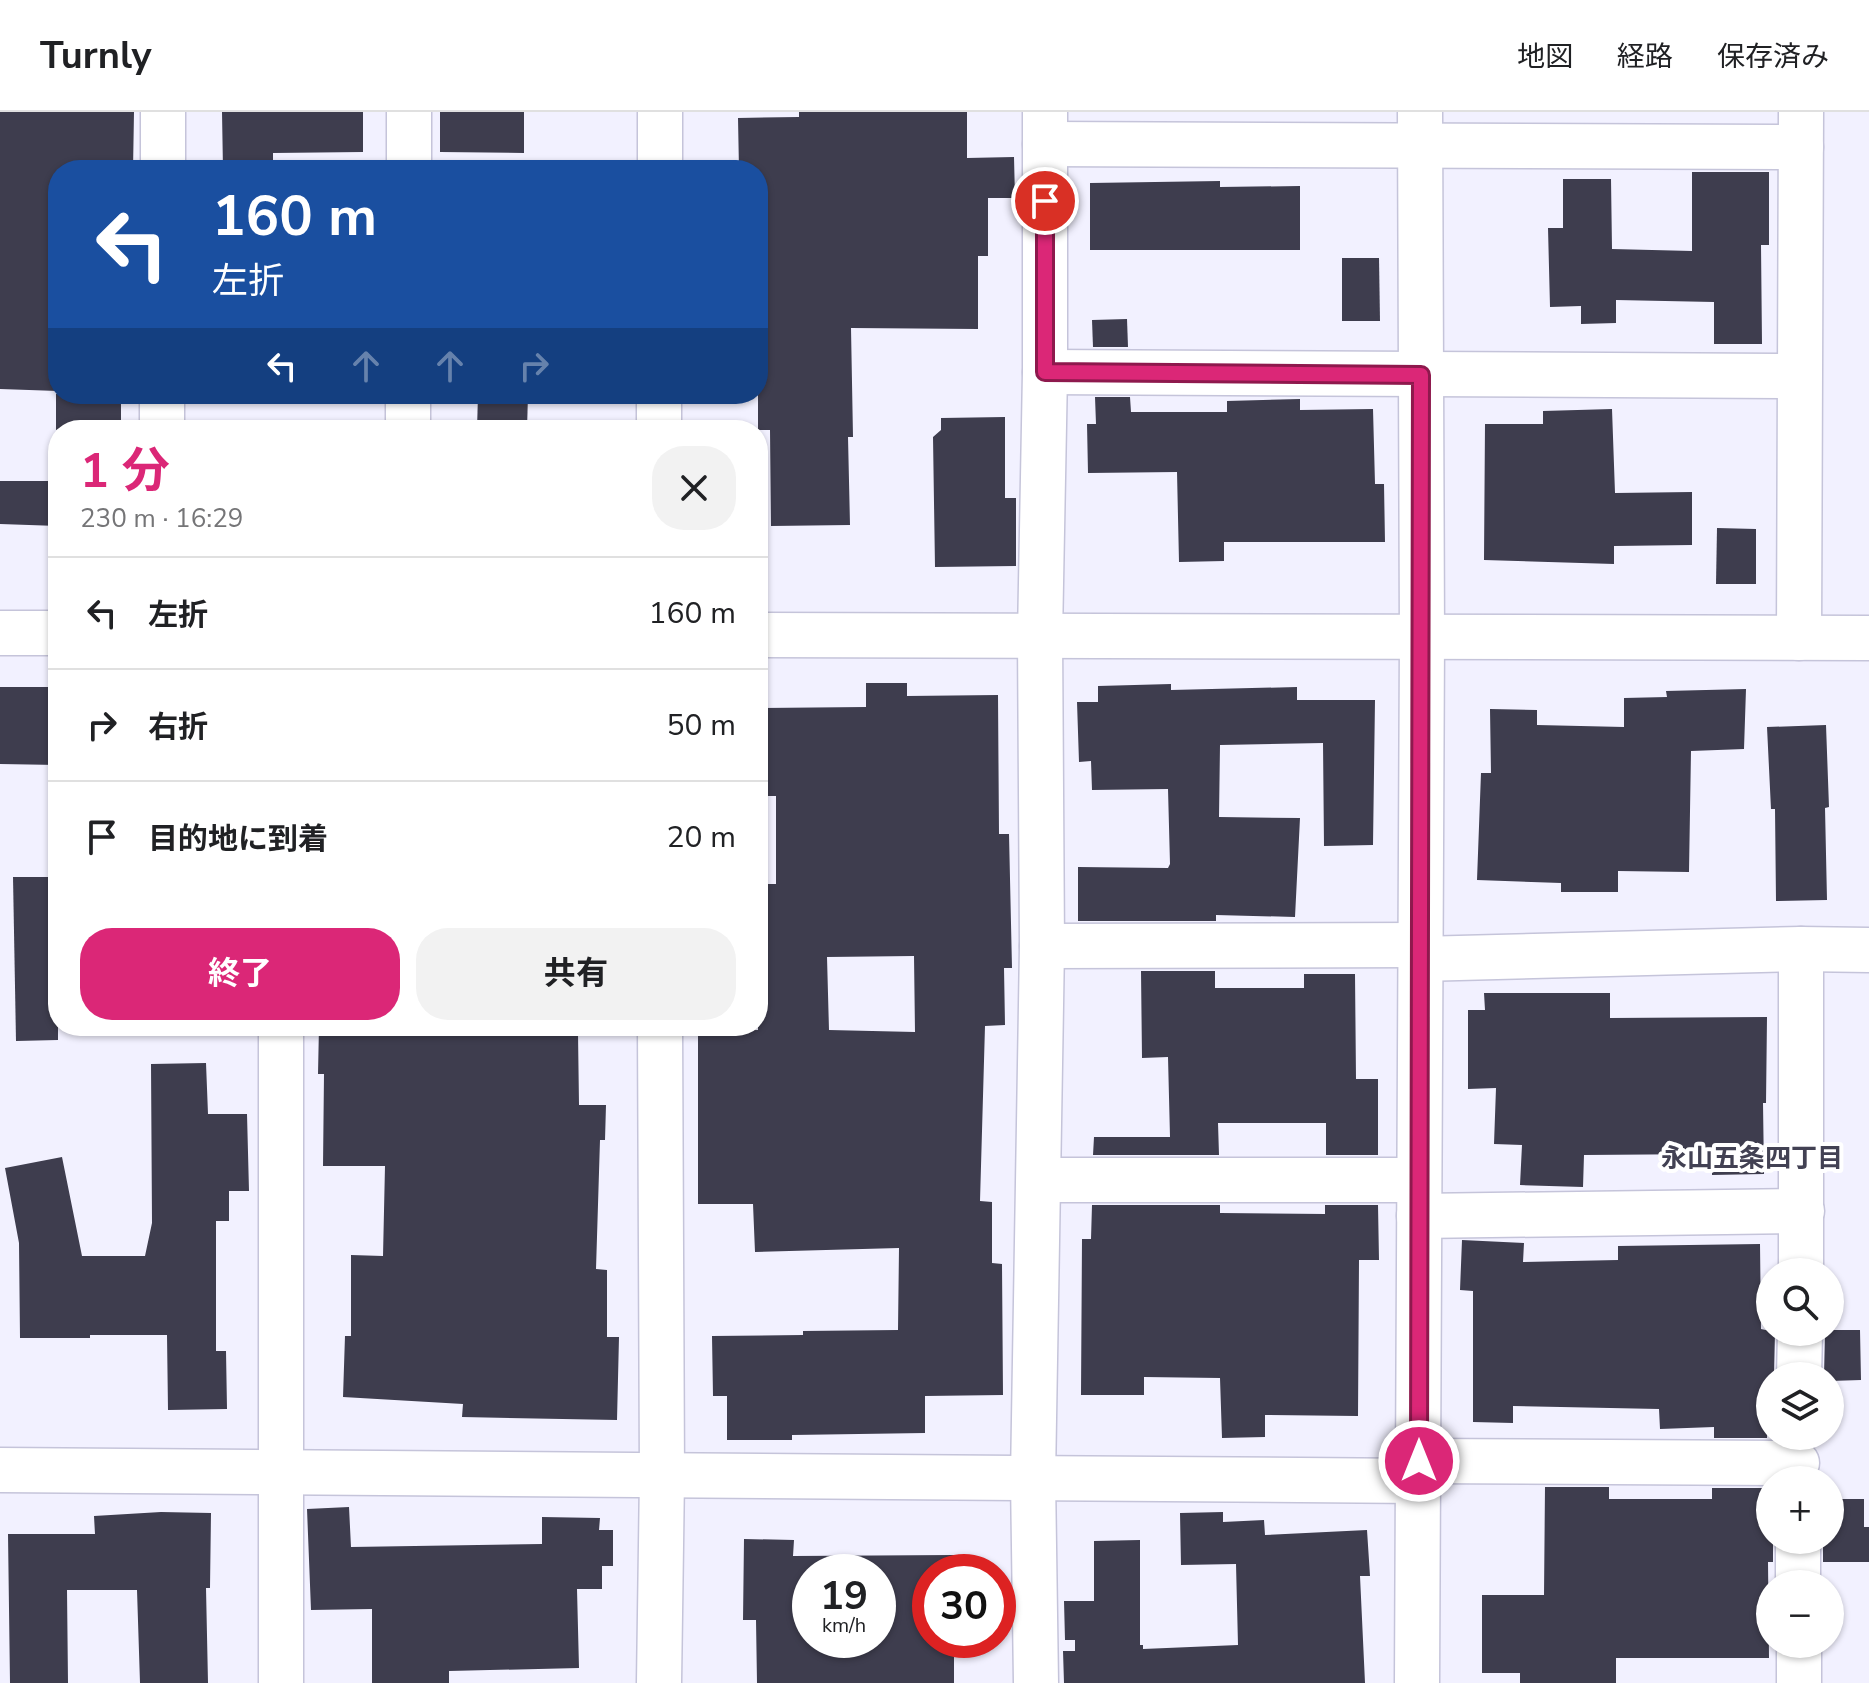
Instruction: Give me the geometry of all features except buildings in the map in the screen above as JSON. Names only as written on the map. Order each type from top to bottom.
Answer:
[{"type":"street","points":[[163,112],[163,160]]},
{"type":"street","points":[[409,112],[409,160]]},
{"type":"street","points":[[660,112],[660,160]]},
{"type":"street","points":[[1036,1683],[1033,1478],[1042,946],[1040,636],[1045,372],[1045,128],[1801,130],[1799,638]]},
{"type":"street","points":[[1417,1683],[1422,638],[1420,130]]},
{"type":"street","points":[[1045,372],[1799,376]]},
{"type":"street","points":[[0,633],[48,633]]},
{"type":"street","points":[[768,635],[1869,638]]},
{"type":"street","points":[[1042,946],[1419,952],[1869,950]]},
{"type":"street","points":[[1801,949],[1801,1258]]},
{"type":"street","points":[[281,1036],[281,1683]]},
{"type":"street","points":[[659,1683],[662,1476],[660,1036]]},
{"type":"street","points":[[1039,1180],[1418,1198],[1802,1211]]},
{"type":"street","points":[[0,1470],[1033,1478],[1798,1460]]},
{"type":"street","points":[[1799,1658],[1799,1683]]},
{"type":"district","name":"永山五条四丁目","points":[[1752,1158]]},
{"type":"route","points":[[1045,201],[1045,372],[1421,375],[1419,1461]]}]
